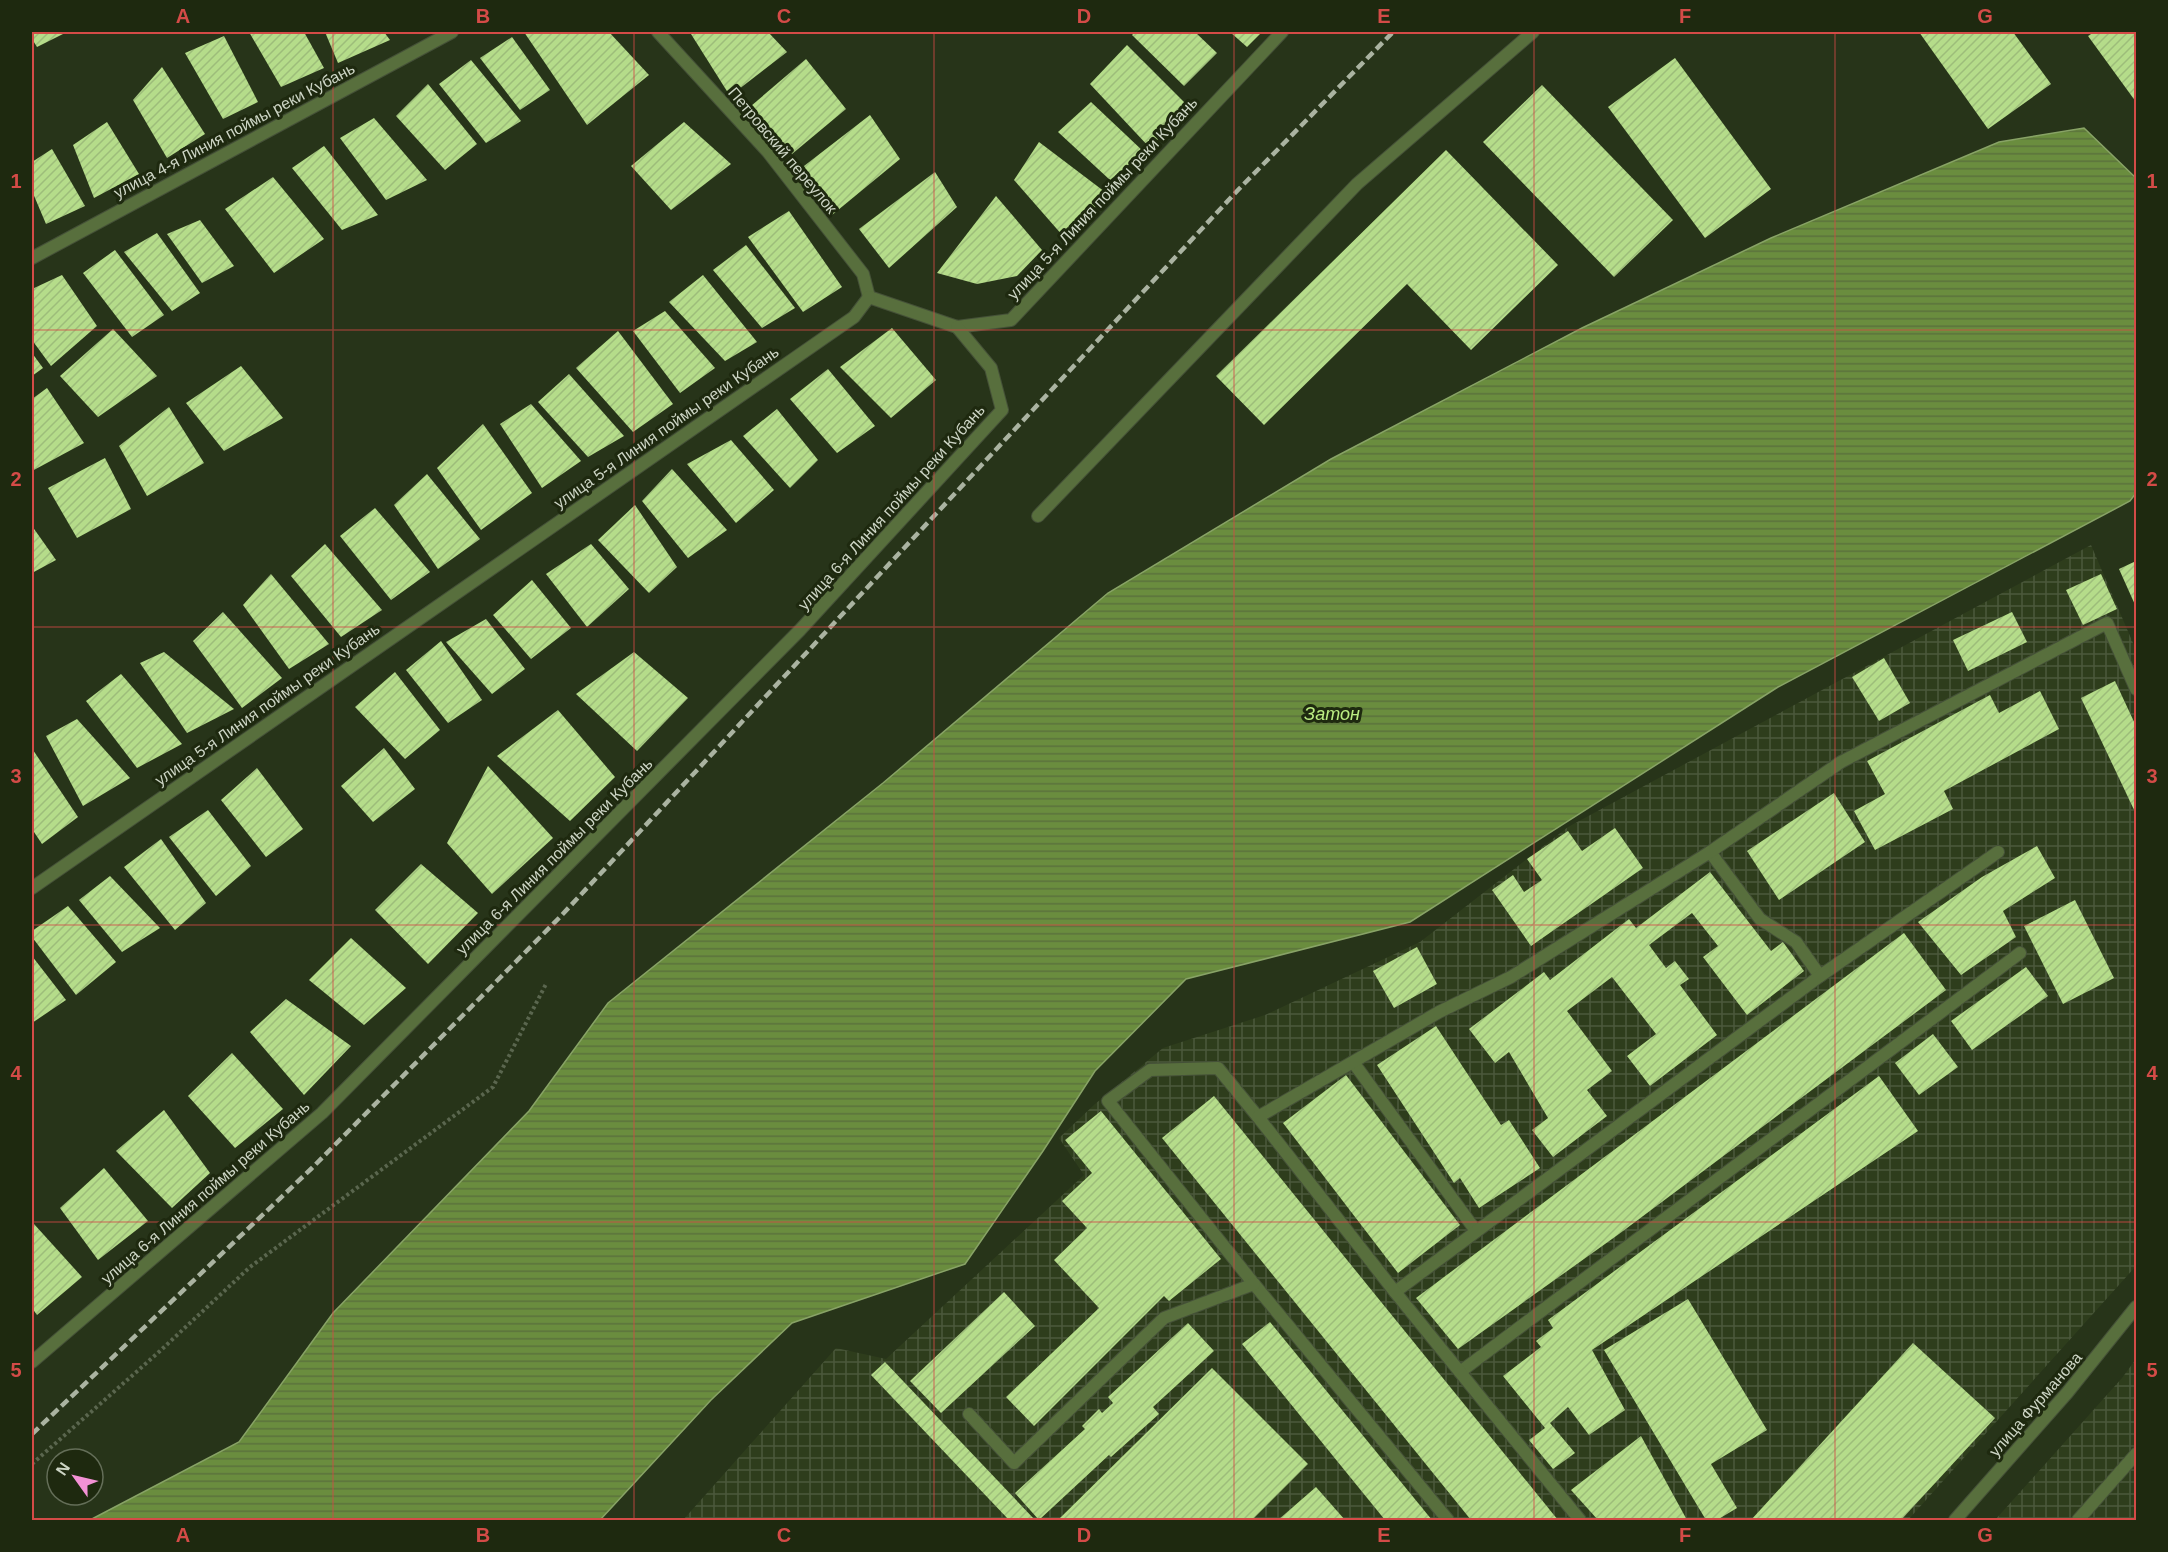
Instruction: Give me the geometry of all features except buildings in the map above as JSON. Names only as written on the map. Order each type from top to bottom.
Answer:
[{"type":"street","name":"улица 4-я Линия поймы реки Кубань","points":[[32,258],[452,32]]},
{"type":"street","name":"Петровский переулок","points":[[658,32],[768,152],[863,274],[869,297]]},
{"type":"street","name":"улица 5-я Линия поймы реки Кубань","points":[[32,888],[854,317],[869,297],[957,327],[1011,320],[1282,32]]},
{"type":"street","points":[[1038,516],[1357,184],[1533,32]]},
{"type":"street","name":"улица 6-я Линия поймы реки Кубань","points":[[32,1362],[322,1113],[800,630],[1002,410],[991,368],[957,327]]},
{"type":"street","points":[[1258,1117],[1439,1012],[1511,977],[1710,852],[1840,762],[2107,623],[2136,689]]},
{"type":"street","points":[[1710,852],[1760,919],[1796,942],[1820,976]]},
{"type":"street","points":[[1395,1292],[1820,976],[1998,852]]},
{"type":"street","points":[[1460,1372],[2020,953]]},
{"type":"street","points":[[1353,1062],[1476,1231]]},
{"type":"street","points":[[1448,1521],[1108,1101],[1150,1070],[1218,1068],[1580,1521]]},
{"type":"street","points":[[969,1414],[1014,1463],[1164,1318],[1254,1284]]},
{"type":"street","name":"улица Фурманова","points":[[1955,1521],[2067,1393],[2136,1307]]},
{"type":"street","points":[[2078,1521],[2136,1454]]},
{"type":"path","points":[[32,1464],[250,1268],[493,1087],[546,984]]},
{"type":"shaded area","points":[[2091,545],[2136,650],[2136,1266],[1908,1520],[683,1520],[836,1348],[886,1359],[1084,1175],[1059,1138],[1095,1104],[1163,1048],[1265,1015],[1420,942],[1568,827]]},
{"type":"shaded area","points":[[2136,1359],[2136,1520],[1995,1520],[2122,1378]]},
{"type":"water","name":"Затон","points":[[2084,128],[2136,178],[2136,493],[2130,501],[1778,687],[1410,922],[1186,979],[1095,1071],[965,1264],[792,1323],[711,1400],[600,1520],[90,1520],[239,1442],[333,1313],[529,1111],[608,1003],[883,783],[1108,593],[1331,459],[1582,328],[1771,238],[1999,142]]},
{"type":"railway","points":[[32,1434],[312,1168],[560,917],[1238,190],[1393,32]]}]
